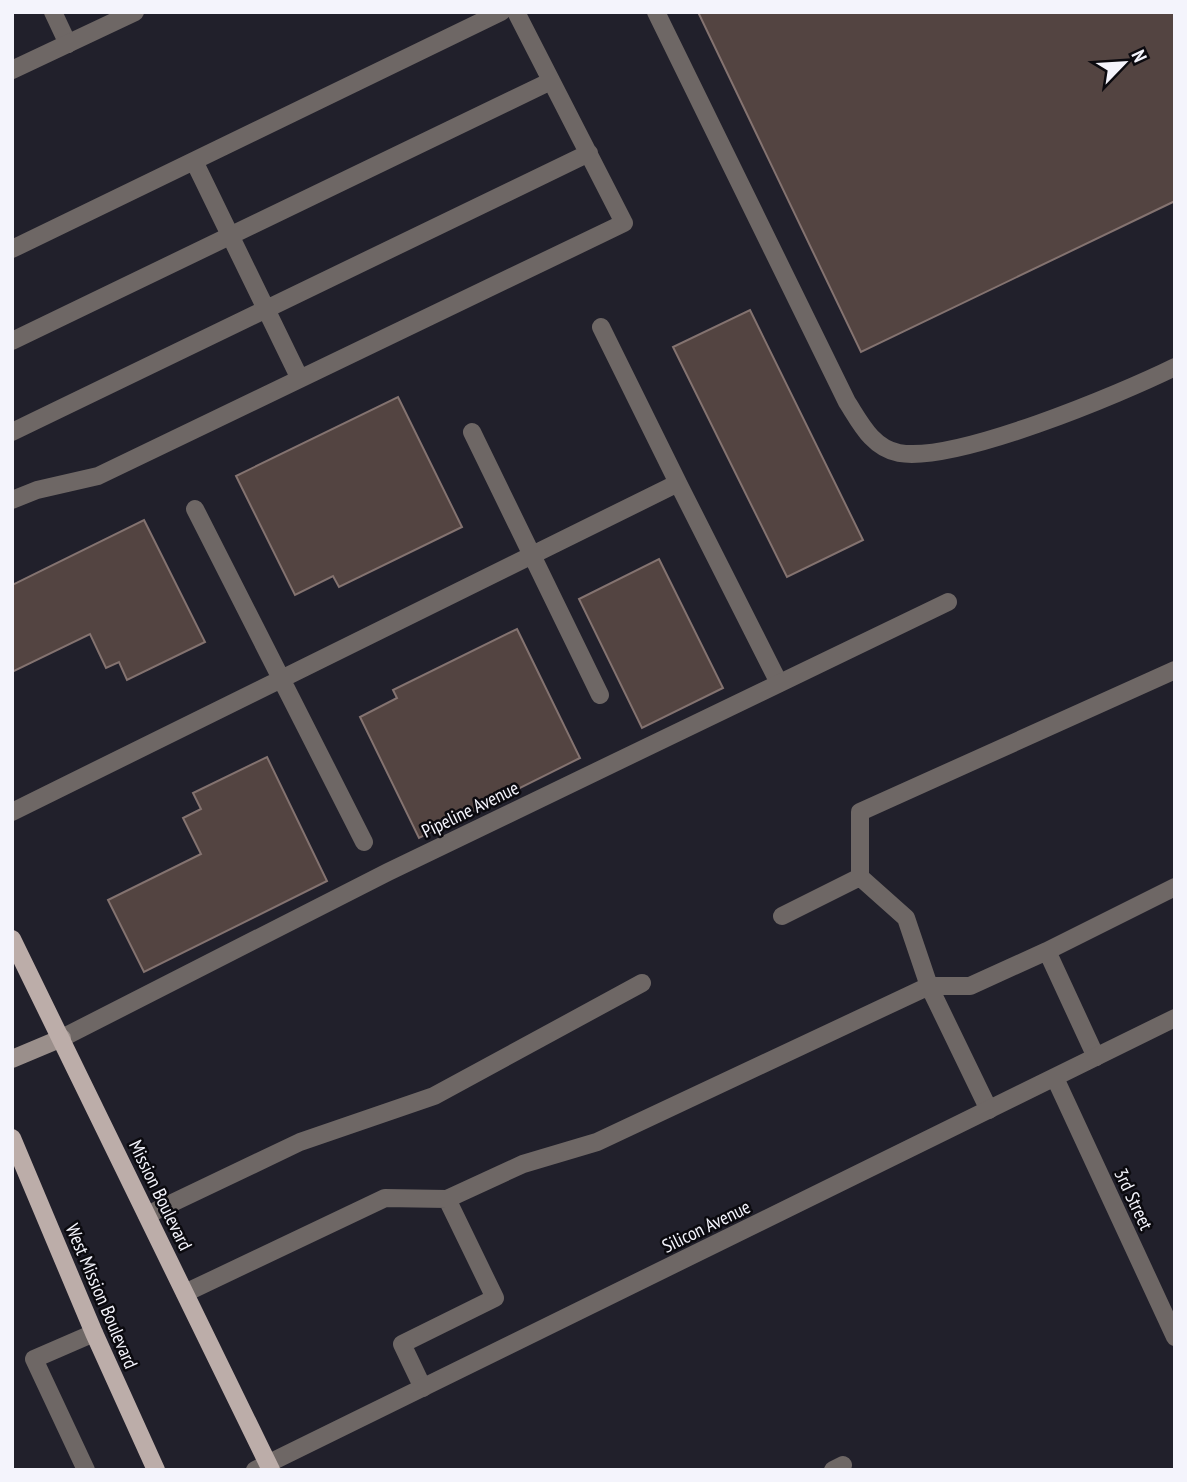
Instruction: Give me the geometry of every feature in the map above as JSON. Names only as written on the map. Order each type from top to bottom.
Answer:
[{"type":"main road","name":"Mission Boulevard","points":[[12,939],[185,1293],[265,1468]]},
{"type":"main road","name":"West Mission Boulevard","points":[[12,1138],[94,1333],[156,1470]]},
{"type":"street","points":[[53,12],[68,44]]},
{"type":"street","points":[[12,70],[135,12]]},
{"type":"street","points":[[12,249],[501,12]]},
{"type":"street","points":[[12,500],[37,490],[99,476],[624,223],[516,12]]},
{"type":"street","points":[[656,12],[847,402],[871,440],[898,453],[959,449],[1129,389],[1175,367]]},
{"type":"street","points":[[12,341],[551,81]]},
{"type":"street","points":[[12,432],[589,153]]},
{"type":"street","points":[[194,161],[300,379]]},
{"type":"street","points":[[601,327],[779,683]]},
{"type":"street","points":[[472,432],[600,695]]},
{"type":"street","points":[[12,812],[678,483]]},
{"type":"street","points":[[195,509],[364,842]]},
{"type":"street","name":"Pipeline Avenue","points":[[12,1059],[62,1038],[388,872],[948,602]]},
{"type":"street","points":[[989,1110],[929,986],[906,918],[860,877],[860,812],[1175,670]]},
{"type":"street","points":[[782,916],[860,877]]},
{"type":"street","points":[[185,1293],[386,1198],[447,1199],[523,1164],[597,1142],[929,986],[970,986],[1175,887]]},
{"type":"street","points":[[1047,951],[1096,1057]]},
{"type":"street","points":[[147,1214],[300,1142],[434,1096],[642,983]]},
{"type":"street","name":"Silicon Avenue","points":[[265,1468],[1175,1018]]},
{"type":"street","name":"3rd Street","points":[[1055,1078],[1175,1337]]},
{"type":"street","points":[[423,1388],[402,1344],[495,1298],[447,1199]]},
{"type":"street","points":[[86,1470],[34,1359],[94,1333]]},
{"type":"building","points":[[698,12],[1175,12],[1175,201],[861,352]]},
{"type":"building","points":[[750,310],[863,540],[787,577],[673,347]]},
{"type":"building","points":[[398,397],[462,527],[339,587],[333,576],[295,595],[236,476]]},
{"type":"building","points":[[144,520],[205,642],[127,680],[119,662],[106,668],[90,634],[12,672],[12,585]]},
{"type":"building","points":[[659,559],[723,688],[642,728],[579,599]]},
{"type":"building","points":[[517,629],[580,758],[419,838],[360,717],[397,698],[393,690]]},
{"type":"building","points":[[267,757],[327,881],[144,972],[108,900],[201,854],[183,818],[201,809],[193,793]]}]
